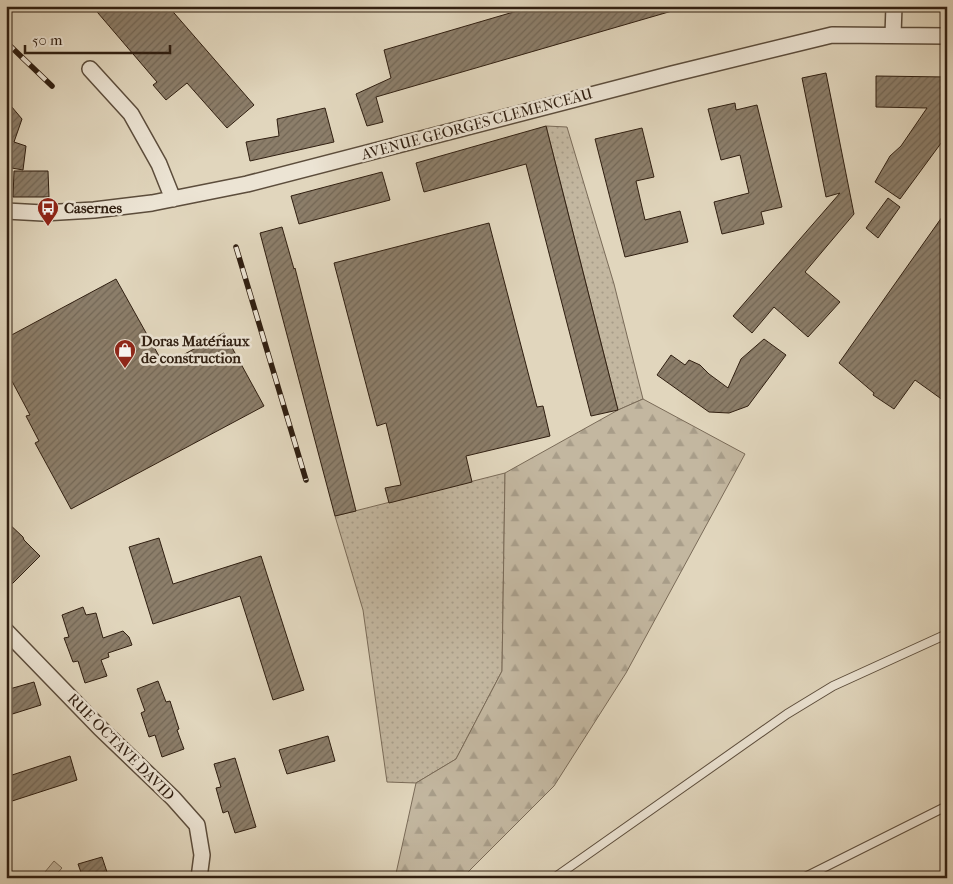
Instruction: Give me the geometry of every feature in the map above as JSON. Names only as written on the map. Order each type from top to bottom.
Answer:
[{"type":"street","points":[[893,35],[894,6]]},
{"type":"street","name":"AVENUE GEORGES CLEMENCEAU","points":[[6,212],[43,213],[94,210],[172,199],[247,184],[672,74],[832,35],[947,36]]},
{"type":"street","points":[[90,69],[131,114],[159,164],[172,199]]},
{"type":"street","name":"RUE OCTAVE DAVID","points":[[6,631],[100,728],[173,798],[197,825],[202,855],[199,878]]},
{"type":"lane","points":[[554,878],[786,714],[833,686],[947,634]]},
{"type":"lane","points":[[803,878],[947,806]]},
{"type":"green space","points":[[546,126],[567,127],[614,284],[643,399],[618,410]]},
{"type":"green space","points":[[643,399],[745,454],[626,673],[554,786],[462,878],[395,878],[416,783],[456,759],[502,671],[505,473],[618,410]]},
{"type":"green space","points":[[505,473],[502,671],[456,759],[416,783],[387,782],[363,610],[335,516]]},
{"type":"green space","points":[[54,861],[62,868],[53,878],[40,878]]},
{"type":"building","points":[[92,6],[168,6],[254,105],[227,128],[187,83],[166,100],[153,85],[157,82]]},
{"type":"building","points":[[534,6],[672,6],[672,11],[376,97],[383,122],[367,126],[356,94],[391,78],[384,50]]},
{"type":"building","points":[[826,73],[854,214],[805,272],[840,302],[808,337],[774,307],[752,333],[733,316],[840,193],[826,197],[802,78]]},
{"type":"building","points":[[876,76],[947,77],[947,135],[900,199],[875,182],[890,156],[901,146],[927,108],[876,107]]},
{"type":"building","points":[[6,100],[22,119],[14,142],[26,146],[23,170],[6,167]]},
{"type":"building","points":[[735,103],[736,110],[757,105],[782,207],[761,212],[764,224],[722,234],[714,202],[749,193],[740,155],[721,160],[708,109]]},
{"type":"building","points":[[325,108],[334,142],[250,161],[246,142],[279,136],[277,119]]},
{"type":"building","points":[[546,126],[618,410],[591,416],[526,164],[424,192],[416,163]]},
{"type":"building","points":[[642,128],[654,177],[636,181],[645,220],[680,211],[688,242],[625,257],[595,139]]},
{"type":"building","points":[[14,171],[48,171],[49,197],[13,197]]},
{"type":"building","points":[[382,172],[390,200],[299,224],[291,196]]},
{"type":"building","points":[[888,198],[900,207],[878,238],[866,228]]},
{"type":"building","points":[[947,210],[947,403],[915,380],[894,409],[873,395],[874,393],[839,363]]},
{"type":"building","points":[[489,223],[537,407],[543,406],[550,436],[466,456],[472,482],[389,503],[385,488],[401,485],[386,423],[377,426],[334,263]]},
{"type":"building","points":[[282,227],[295,268],[356,511],[335,516],[260,233]]},
{"type":"building","points":[[116,279],[164,365],[224,333],[264,406],[71,509],[35,443],[39,441],[26,416],[30,415],[6,370],[6,338]]},
{"type":"building","points":[[764,339],[786,355],[748,406],[729,413],[709,412],[657,375],[671,355],[685,365],[689,360],[700,365],[728,388],[741,359]]},
{"type":"building","points":[[6,521],[40,556],[6,590]]},
{"type":"building","points":[[159,538],[173,584],[261,556],[304,690],[273,700],[240,596],[153,624],[129,547]]},
{"type":"building","points":[[83,607],[86,615],[96,613],[103,638],[123,631],[129,637],[132,645],[108,653],[109,657],[101,660],[107,676],[85,683],[78,661],[73,662],[64,638],[69,637],[62,615]]},
{"type":"building","points":[[158,681],[166,702],[170,701],[184,749],[162,757],[155,735],[149,737],[141,713],[145,711],[137,689]]},
{"type":"building","points":[[34,682],[41,705],[6,716],[6,690]]},
{"type":"building","points":[[328,736],[335,761],[287,774],[279,750]]},
{"type":"building","points":[[70,756],[77,780],[6,803],[6,777]]},
{"type":"building","points":[[235,758],[256,827],[235,833],[228,811],[223,813],[216,788],[221,787],[214,764]]},
{"type":"building","points":[[102,857],[109,878],[83,878],[78,864]]},
{"type":"railway","points":[[6,42],[52,86]]},
{"type":"railway","points":[[236,247],[306,480]]},
{"type":"place","name":"Casernes","points":[[48,227]]},
{"type":"place","name":"Doras Matériaux de construction","points":[[125,369]]}]
